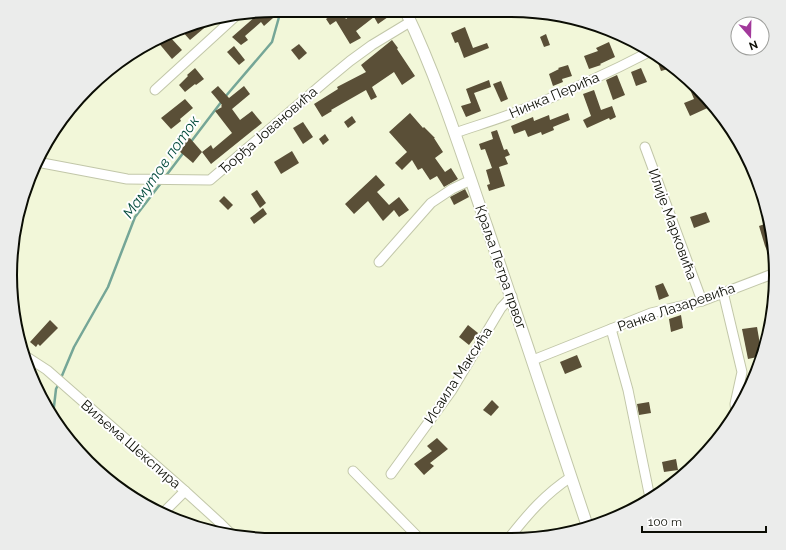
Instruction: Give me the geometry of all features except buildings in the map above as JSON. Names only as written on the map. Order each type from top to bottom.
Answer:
[{"type":"street","name":"Краља Петра првог","points":[[408,17],[431,68],[455,133],[512,296],[586,522]]},
{"type":"street","name":"Ђорђа Јовановића","points":[[43,163],[127,179],[210,180],[326,80],[408,17]]},
{"type":"street","points":[[155,90],[230,21]]},
{"type":"street","name":"Нинка Перића","points":[[455,133],[527,107],[620,67],[644,54]]},
{"type":"street","name":"Илије Марковића","points":[[644,147],[702,301]]},
{"type":"street","points":[[379,262],[431,202],[452,189],[471,180]]},
{"type":"street","name":"Ранка Лазаревића","points":[[533,360],[651,313],[702,301],[769,275]]},
{"type":"street","points":[[723,292],[742,372],[736,401]]},
{"type":"street","name":"Исаила Максића","points":[[391,474],[452,390],[501,308],[512,296]]},
{"type":"street","points":[[611,329],[628,390],[649,493]]},
{"type":"street","name":"Виљема Шекспира","points":[[32,360],[47,370],[225,528]]},
{"type":"street","points":[[353,471],[414,533]]},
{"type":"street","points":[[513,533],[533,508],[571,477]]},
{"type":"street","points":[[167,509],[185,491]]},
{"type":"waterway","name":"Мамутов поток","points":[[225,97],[272,42],[279,17]]},
{"type":"waterway","name":"Мамутов поток","points":[[190,143],[222,101]]},
{"type":"waterway","name":"Мамутов поток","points":[[165,177],[184,152]]},
{"type":"waterway","name":"Мамутов поток","points":[[61,378],[74,347],[108,287],[135,217],[161,183]]},
{"type":"waterway","name":"Мамутов поток","points":[[54,407],[56,389],[59,383]]}]
